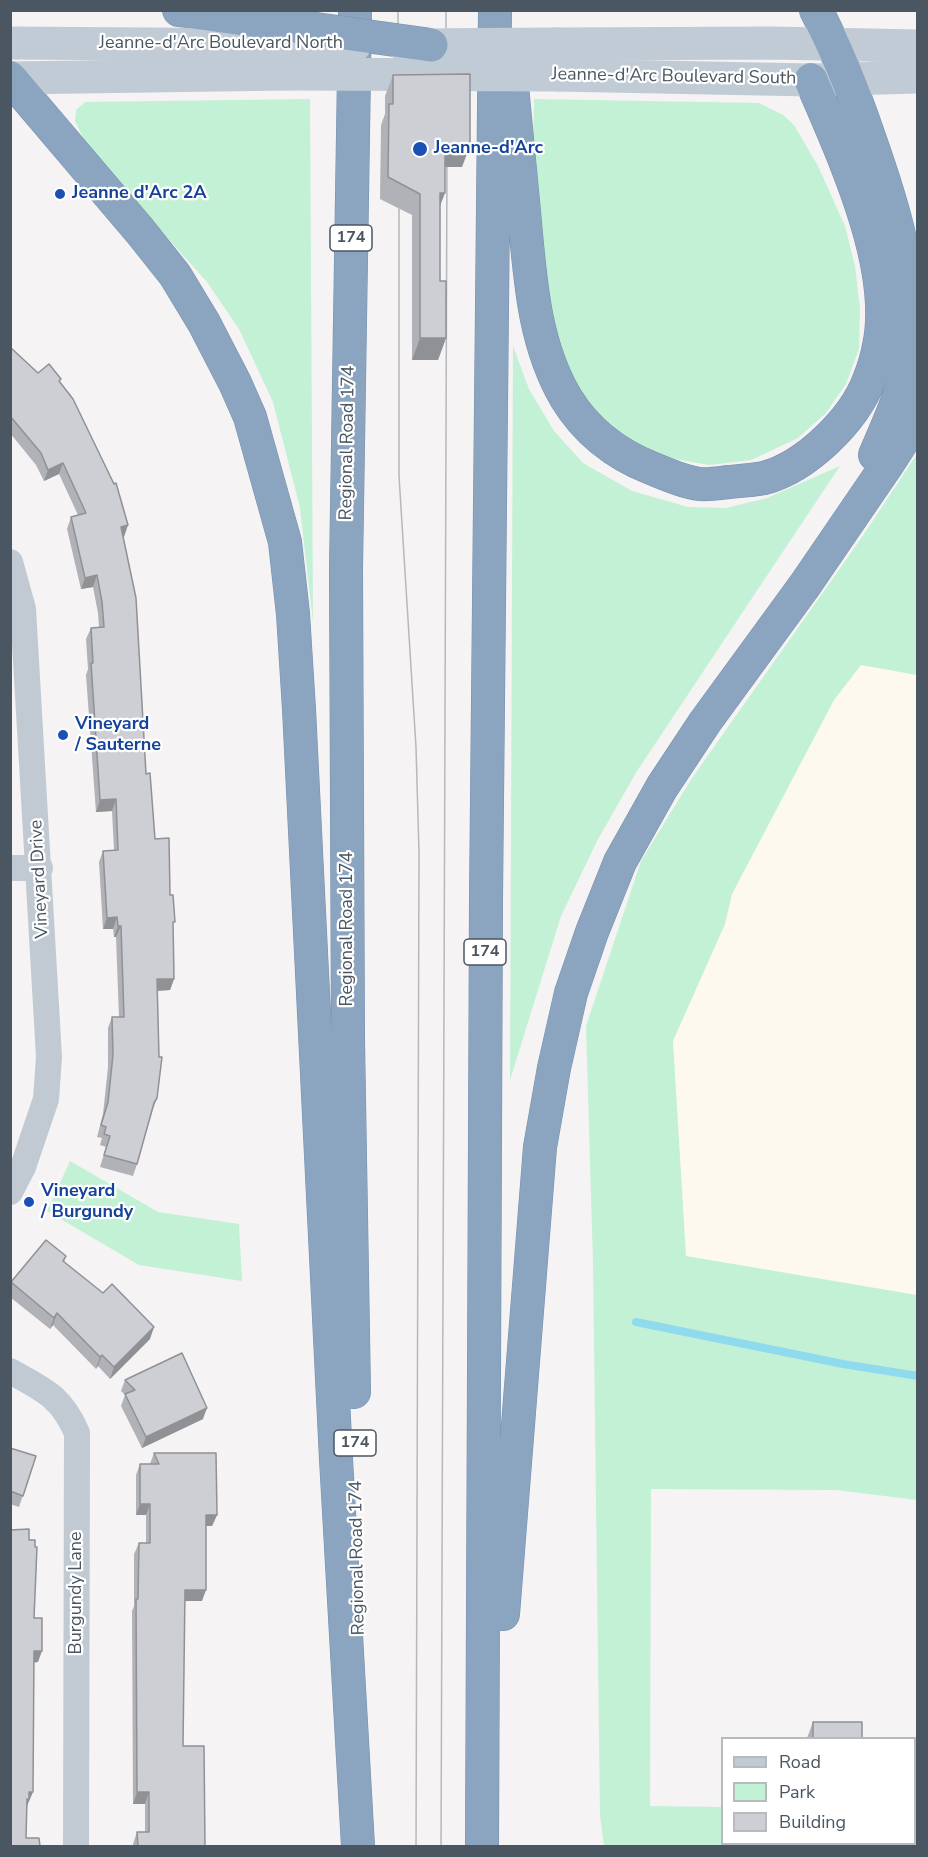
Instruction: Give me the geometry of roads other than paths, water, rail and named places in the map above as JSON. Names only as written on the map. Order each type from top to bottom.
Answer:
[{"type":"highway","points":[[178,10],[288,48],[430,60]]},
{"type":"highway","points":[[336,10],[348,417]]},
{"type":"highway","name":"Regional Road 174","points":[[355,10],[346,569],[348,1039],[363,1846]]},
{"type":"highway","name":"174","points":[[483,1846],[486,898],[495,10]]},
{"type":"highway","points":[[509,10],[510,59],[528,264],[536,318],[548,361],[567,399],[592,433],[630,460],[699,484],[765,477],[800,461],[823,443],[849,415],[869,382],[880,344],[882,301],[875,253],[855,190],[811,80]]},
{"type":"highway","points":[[816,10],[850,80],[890,197],[908,276],[910,310],[909,348],[898,401],[843,528]]},
{"type":"highway","points":[[11,78],[154,248],[175,275],[204,323],[250,417],[285,542],[293,614],[299,709],[336,1459],[358,1846]]},
{"type":"highway","points":[[483,1846],[540,1147],[554,1068],[571,993],[620,862],[662,787],[705,722],[805,585],[918,417]]},
{"type":"main road","name":"Jeanne-d'Arc Boulevard North","points":[[10,43],[288,48],[430,60]]},
{"type":"main road","name":"Jeanne-d'Arc Boulevard South","points":[[557,60],[772,43],[918,46]]},
{"type":"main road","name":"Jeanne-d'Arc Boulevard North","points":[[11,78],[288,48]]},
{"type":"main road","name":"Jeanne-d'Arc Boulevard South","points":[[430,60],[557,60],[811,80],[918,77]]},
{"type":"street","name":"Vineyard Drive","points":[[10,562],[23,609],[49,1022],[46,1099],[23,1167],[10,1192]]},
{"type":"street","points":[[10,868],[39,868]]},
{"type":"street","name":"Burgundy Lane","points":[[10,1371],[54,1397],[64,1408],[77,1433],[76,1846]]},
{"type":"waterway","points":[[636,1322],[843,1364],[918,1376]]},
{"type":"tram line","points":[[398,10],[398,92]]},
{"type":"tram line","points":[[446,10],[446,91]]},
{"type":"tram line","points":[[441,1846],[447,151]]},
{"type":"tram line","points":[[399,191],[399,476],[416,747],[419,852],[416,1846]]},
{"type":"place","name":"Jeanne-d'Arc","points":[[420,149]]},
{"type":"place","name":"Jeanne d'Arc 2A","points":[[60,194]]},
{"type":"place","name":"Vineyard / Sauterne","points":[[63,735]]},
{"type":"place","name":"Vineyard / Burgundy","points":[[29,1202]]}]
